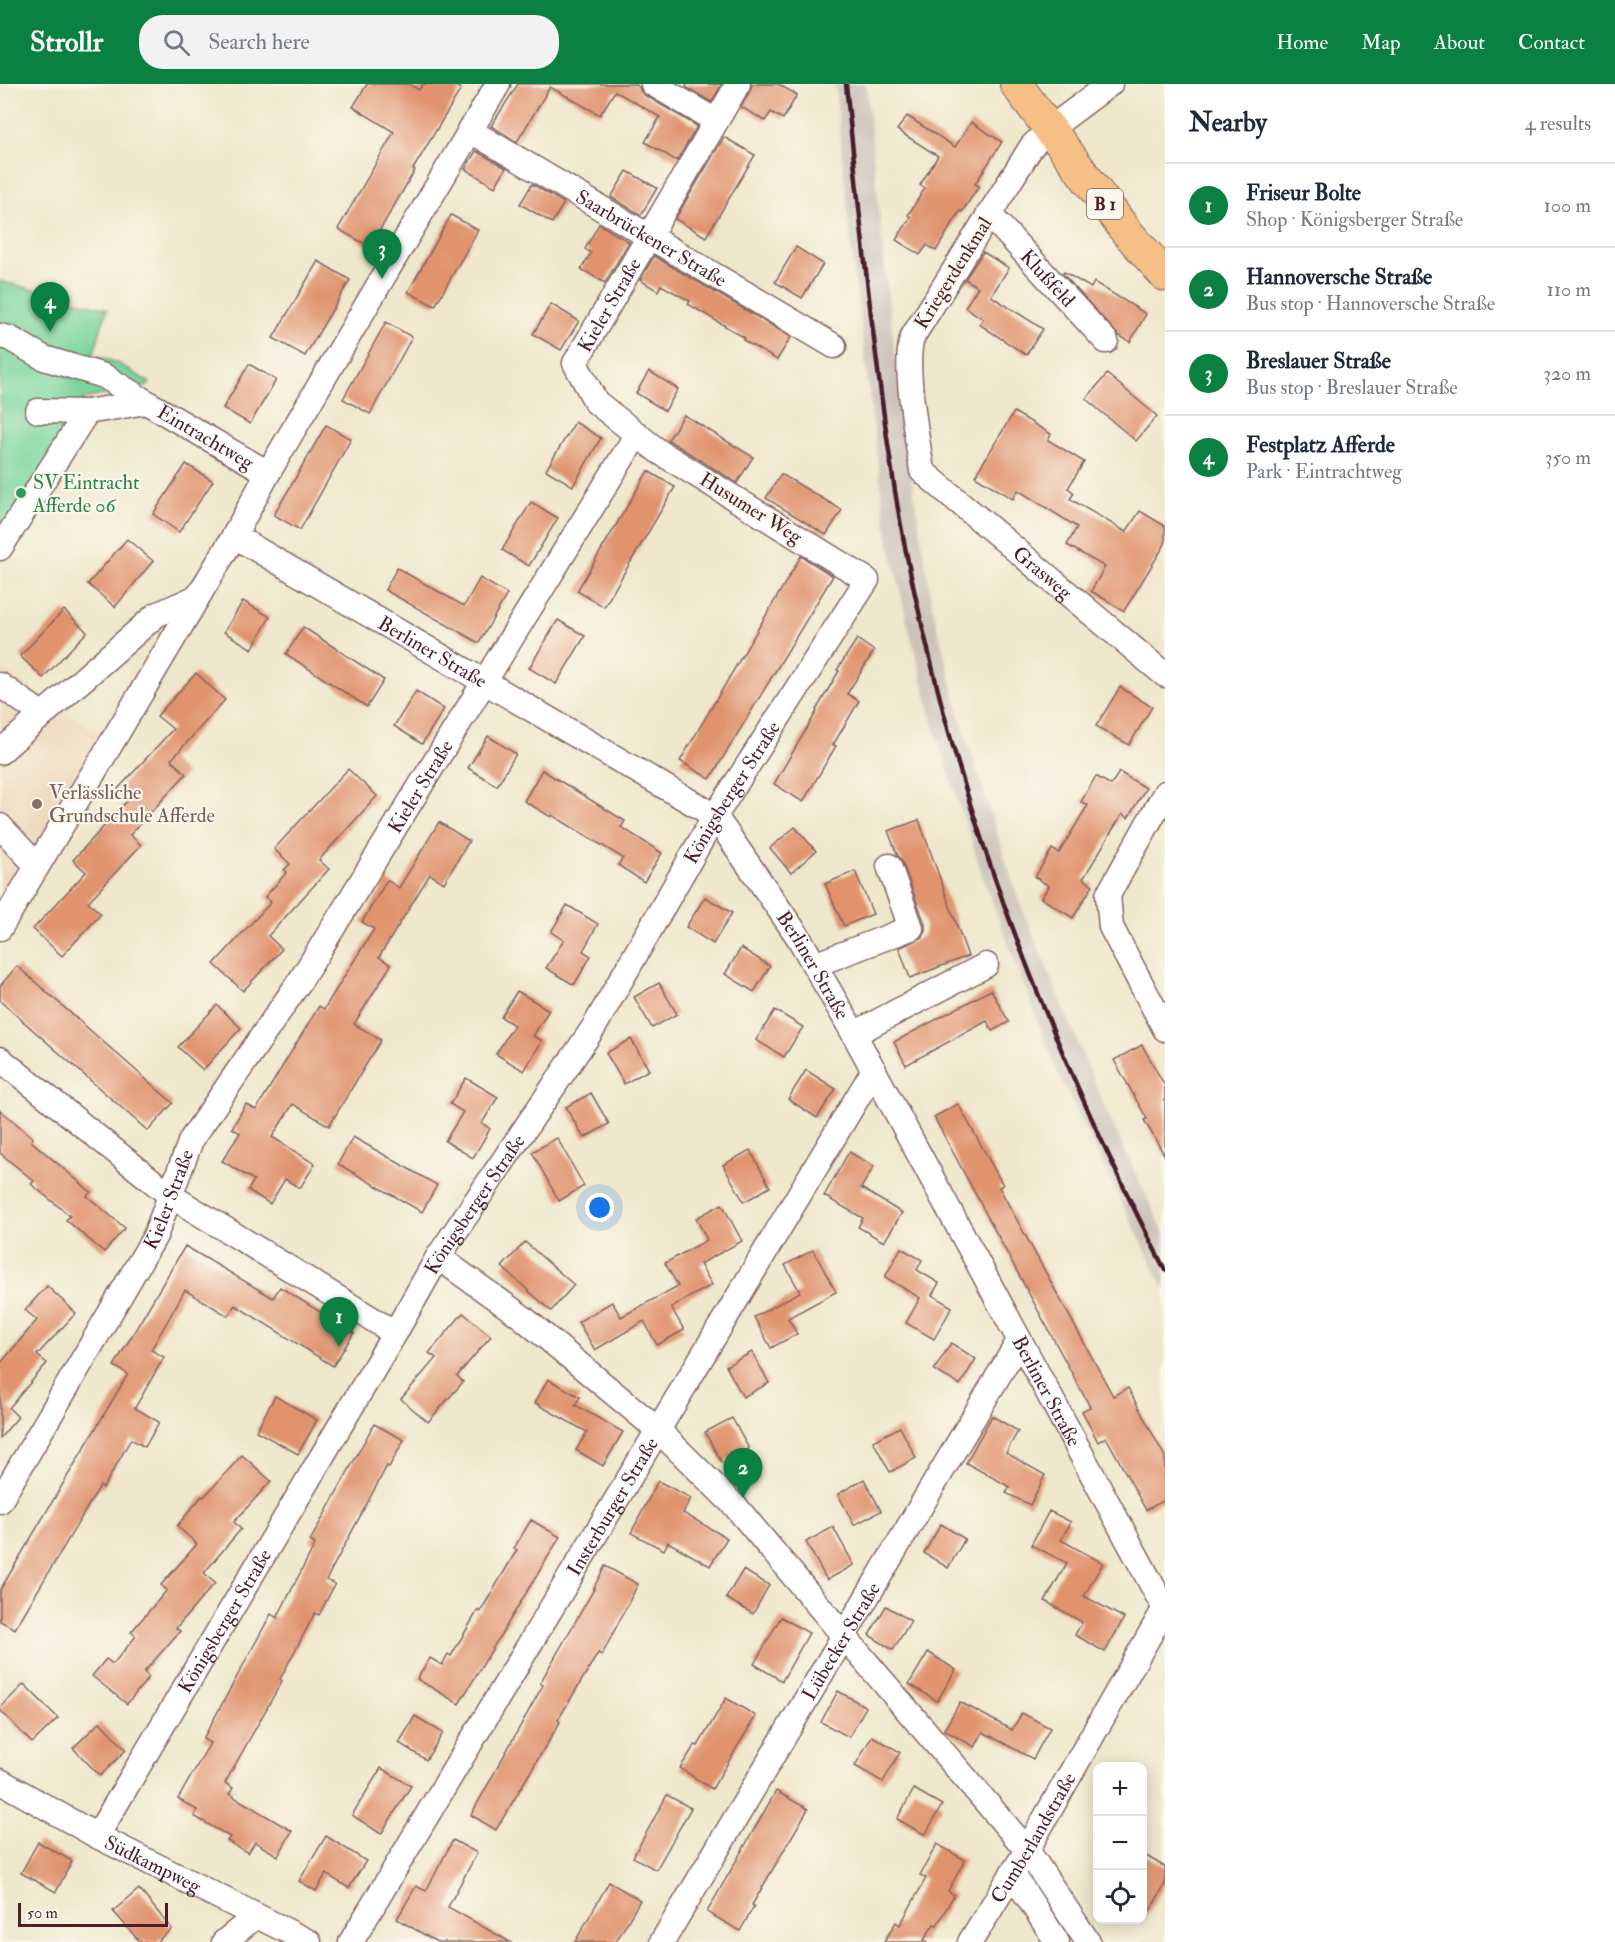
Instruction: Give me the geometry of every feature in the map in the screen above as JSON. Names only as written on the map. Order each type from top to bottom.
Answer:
[{"type":"main road","name":"B 1","points":[[1016,84],[1126,231],[1165,275]]},
{"type":"street","points":[[0,928],[234,536],[268,473],[498,84]]},
{"type":"street","points":[[653,84],[716,122]]},
{"type":"street","name":"Kieler Straße","points":[[0,1501],[155,1236],[191,1140],[302,978],[637,434],[596,402],[575,363],[738,84]]},
{"type":"street","name":"Kriegerdenkmal","points":[[921,471],[909,374],[910,343],[917,328],[1032,146],[1051,128],[1110,84]]},
{"type":"street","name":"Saarbrückener Straße","points":[[469,130],[834,346]]},
{"type":"street","name":"Klußfeld","points":[[989,214],[1106,341]]},
{"type":"street","points":[[0,336],[9,338],[45,358],[104,376],[146,402]]},
{"type":"street","name":"Eintrachtweg","points":[[38,411],[87,412],[146,402],[268,473]]},
{"type":"street","points":[[0,548],[87,412]]},
{"type":"street","name":"Husumer Weg","points":[[637,434],[658,451],[867,580]]},
{"type":"street","name":"Grasweg","points":[[921,471],[1165,675]]},
{"type":"street","name":"Berliner Straße","points":[[234,536],[715,816],[799,938],[854,1034],[1165,1609]]},
{"type":"street","name":"Königsberger Straße","points":[[97,1836],[438,1257],[594,1028],[715,816],[867,580]]},
{"type":"street","points":[[0,752],[156,615],[197,597]]},
{"type":"street","points":[[0,685],[43,715]]},
{"type":"street","points":[[1165,793],[1108,895],[1111,927],[1165,1029]]},
{"type":"street","points":[[0,826],[38,866]]},
{"type":"street","points":[[814,965],[911,928],[890,866]]},
{"type":"street","points":[[854,1034],[986,965]]},
{"type":"street","points":[[0,1059],[171,1196],[395,1333]]},
{"type":"street","name":"Insterburger Straße","points":[[351,1942],[874,1070]]},
{"type":"street","points":[[438,1257],[522,1317],[658,1430],[736,1507],[1027,1850],[1088,1942]]},
{"type":"street","name":"Lübecker Straße","points":[[662,1942],[1019,1341]]},
{"type":"street","name":"Cumberlandstraße","points":[[970,1942],[1027,1850],[1165,1609]]},
{"type":"street","name":"Südkampweg","points":[[0,1781],[97,1836],[309,1942]]},
{"type":"street","points":[[1012,1873],[1058,1942]]},
{"type":"street","points":[[224,1942],[256,1916]]},
{"type":"shaded area","points":[[835,84],[866,84],[905,439],[933,609],[960,718],[1018,898],[1109,1117],[1165,1235],[1165,1290],[1056,1069],[985,883],[935,730],[886,528],[852,253]]},
{"type":"shaded area","name":"Verlässliche Grundschule Afferde","points":[[0,668],[112,742],[0,928]]},
{"type":"green space","points":[[0,281],[107,309],[93,355],[117,363],[150,383],[147,386],[83,399],[84,430],[0,555]]},
{"type":"building","points":[[367,84],[409,84],[419,90],[423,84],[453,84],[461,89],[370,247],[338,229],[394,132],[353,107]]},
{"type":"building","points":[[518,84],[635,84],[646,96],[697,126],[677,161],[645,142],[660,117],[615,91],[600,115],[550,87],[517,142],[491,126]]},
{"type":"building","points":[[687,84],[722,84],[711,102],[686,87]]},
{"type":"building","points":[[752,84],[778,84],[797,95],[783,119],[771,112],[765,121],[741,107]]},
{"type":"building","points":[[907,116],[955,147],[971,122],[1002,142],[975,184],[979,186],[962,212],[960,211],[936,251],[927,245],[920,255],[896,240],[911,217],[908,215],[925,188],[920,185],[938,156],[897,130]]},
{"type":"building","points":[[724,137],[755,155],[706,237],[675,219]]},
{"type":"building","points":[[476,151],[506,168],[495,187],[465,169]]},
{"type":"building","points":[[627,171],[657,188],[641,215],[611,197]]},
{"type":"building","points":[[532,184],[564,203],[552,223],[520,204]]},
{"type":"building","points":[[451,215],[478,230],[435,306],[408,292]]},
{"type":"building","points":[[599,224],[629,242],[605,283],[581,269],[591,253],[585,249]]},
{"type":"building","points":[[796,247],[823,264],[802,298],[775,282]]},
{"type":"building","points":[[983,252],[1009,268],[991,296],[1043,329],[1026,355],[979,324],[983,319],[965,307],[978,287],[965,279]]},
{"type":"building","points":[[654,256],[791,337],[777,360],[688,304],[690,301],[661,285],[658,291],[640,280]]},
{"type":"building","points":[[318,261],[350,280],[305,356],[273,338]]},
{"type":"building","points":[[1064,272],[1091,288],[1094,282],[1146,314],[1130,342],[1118,335],[1063,274]]},
{"type":"building","points":[[551,304],[579,321],[561,350],[533,334]]},
{"type":"building","points":[[386,322],[412,337],[370,414],[343,399]]},
{"type":"building","points":[[249,364],[276,380],[250,424],[223,408]]},
{"type":"building","points":[[649,371],[678,389],[665,411],[636,393]]},
{"type":"building","points":[[1107,374],[1157,416],[1136,441],[1086,399]]},
{"type":"building","points":[[1014,412],[1051,434],[1048,440],[1084,462],[1068,488],[1074,493],[1070,499],[1126,532],[1140,511],[1165,526],[1165,544],[1124,611],[1091,591],[1105,567],[1067,545],[1077,527],[1018,490],[1013,499],[975,476]]},
{"type":"building","points":[[684,415],[753,457],[737,483],[668,440]]},
{"type":"building","points":[[575,422],[601,438],[573,486],[546,470]]},
{"type":"building","points":[[326,425],[351,439],[300,530],[274,515]]},
{"type":"building","points":[[186,464],[213,481],[179,532],[153,514]]},
{"type":"building","points":[[648,471],[675,487],[604,607],[577,591]]},
{"type":"building","points":[[781,474],[842,510],[826,535],[766,498]]},
{"type":"building","points":[[531,502],[558,518],[529,566],[502,550]]},
{"type":"building","points":[[127,539],[153,561],[115,607],[88,584]]},
{"type":"building","points":[[801,556],[833,576],[710,779],[680,761]]},
{"type":"building","points":[[397,568],[464,606],[480,578],[507,594],[479,643],[385,590]]},
{"type":"building","points":[[243,601],[270,617],[252,649],[224,632]]},
{"type":"building","points":[[64,610],[87,632],[43,678],[20,656]]},
{"type":"building","points":[[558,620],[585,636],[556,684],[529,668]]},
{"type":"building","points":[[303,627],[384,680],[367,707],[286,654]]},
{"type":"building","points":[[857,639],[874,651],[847,694],[859,701],[803,802],[774,784],[817,711],[839,671],[837,670]]},
{"type":"building","points":[[196,673],[225,700],[171,760],[186,774],[130,835],[141,845],[88,902],[101,914],[62,956],[33,929],[86,872],[73,860],[129,799],[118,789],[173,729],[157,716]]},
{"type":"building","points":[[1120,687],[1152,707],[1129,745],[1096,726]]},
{"type":"building","points":[[416,691],[444,709],[422,744],[394,726]]},
{"type":"building","points":[[488,736],[516,754],[497,786],[468,768]]},
{"type":"building","points":[[348,769],[377,796],[319,860],[329,869],[268,936],[282,949],[243,991],[214,964],[271,902],[265,897],[287,872],[284,870],[290,864],[274,849]]},
{"type":"building","points":[[542,770],[625,821],[621,827],[662,853],[644,882],[618,865],[623,858],[552,815],[551,817],[524,801]]},
{"type":"building","points":[[1119,772],[1146,788],[1128,818],[1122,814],[1083,879],[1093,885],[1073,918],[1041,898],[1049,886],[1035,877],[1052,849],[1059,853],[1088,805],[1081,802],[1096,776],[1111,785]]},
{"type":"building","points":[[919,820],[968,956],[910,978],[899,948],[922,937],[925,924],[902,861],[888,831]]},
{"type":"building","points":[[439,822],[469,841],[444,883],[430,874],[379,957],[391,965],[354,1024],[381,1040],[329,1126],[293,1104],[272,1137],[315,1164],[300,1188],[285,1179],[270,1204],[248,1190],[254,1180],[222,1161],[240,1133],[232,1128],[246,1104],[256,1110],[319,1006],[324,1009],[374,929],[362,922],[387,880],[399,888]]},
{"type":"building","points":[[795,827],[816,851],[791,873],[770,848]]},
{"type":"building","points":[[855,871],[873,914],[844,926],[825,884]]},
{"type":"building","points":[[705,897],[732,913],[713,944],[686,927]]},
{"type":"building","points":[[567,905],[598,924],[583,951],[591,956],[574,985],[546,968],[564,940],[551,932]]},
{"type":"building","points":[[741,948],[770,966],[754,992],[725,974]]},
{"type":"building","points":[[17,966],[173,1103],[148,1131],[0,1001],[0,986]]},
{"type":"building","points":[[659,983],[677,1014],[652,1028],[634,997]]},
{"type":"building","points":[[991,990],[1009,1022],[992,1031],[987,1021],[906,1065],[894,1042]]},
{"type":"building","points":[[517,991],[549,1010],[533,1036],[542,1041],[524,1071],[496,1054],[514,1025],[501,1017]]},
{"type":"building","points":[[217,1005],[241,1028],[203,1070],[178,1047]]},
{"type":"building","points":[[775,1010],[803,1027],[784,1057],[756,1040]]},
{"type":"building","points":[[631,1039],[649,1070],[624,1084],[606,1053]]},
{"type":"building","points":[[1142,1045],[1165,1086],[1165,1156],[1114,1060]]},
{"type":"building","points":[[806,1070],[836,1089],[817,1118],[788,1099]]},
{"type":"building","points":[[466,1078],[498,1097],[482,1123],[490,1129],[473,1158],[445,1141],[463,1112],[450,1104]]},
{"type":"building","points":[[591,1093],[609,1124],[584,1138],[566,1107]]},
{"type":"building","points":[[958,1104],[1003,1185],[999,1187],[1113,1396],[1128,1388],[1165,1457],[1165,1500],[1146,1510],[1106,1437],[1098,1442],[1082,1411],[1090,1407],[934,1117]]},
{"type":"building","points":[[0,1110],[33,1138],[31,1141],[91,1192],[87,1196],[125,1228],[104,1252],[66,1220],[70,1216],[31,1184],[34,1181],[0,1153]]},
{"type":"building","points":[[353,1137],[437,1185],[422,1212],[338,1164]]},
{"type":"building","points":[[557,1138],[584,1186],[559,1201],[532,1152]]},
{"type":"building","points":[[750,1150],[770,1187],[744,1202],[723,1165]]},
{"type":"building","points":[[849,1152],[874,1166],[861,1188],[902,1213],[884,1242],[858,1227],[863,1218],[824,1196]]},
{"type":"building","points":[[722,1204],[742,1241],[700,1264],[712,1285],[671,1307],[684,1330],[657,1345],[644,1321],[595,1350],[578,1322],[612,1302],[621,1317],[678,1286],[665,1263],[707,1240],[696,1218]]},
{"type":"building","points":[[525,1242],[574,1285],[551,1311],[502,1267]]},
{"type":"building","points":[[185,1246],[273,1298],[280,1287],[354,1333],[333,1366],[235,1305],[228,1316],[185,1290],[151,1350],[164,1357],[135,1408],[159,1422],[145,1447],[131,1439],[103,1488],[100,1486],[15,1629],[0,1621],[0,1590],[128,1374],[114,1366]]},
{"type":"building","points":[[901,1248],[922,1260],[917,1270],[939,1283],[932,1295],[952,1307],[934,1339],[906,1323],[920,1298],[885,1277]]},
{"type":"building","points":[[813,1250],[836,1292],[788,1318],[797,1334],[771,1348],[754,1317],[800,1292],[785,1265]]},
{"type":"building","points":[[47,1286],[76,1313],[37,1355],[47,1363],[9,1408],[18,1417],[0,1438],[0,1364],[37,1320],[25,1310]]},
{"type":"building","points":[[463,1313],[491,1336],[457,1376],[463,1382],[428,1422],[401,1399],[436,1358],[429,1353]]},
{"type":"building","points":[[951,1343],[976,1359],[960,1385],[934,1370]]},
{"type":"building","points":[[752,1352],[769,1383],[743,1397],[726,1366]]},
{"type":"building","points":[[548,1379],[580,1397],[575,1405],[623,1432],[603,1466],[576,1450],[587,1432],[535,1403]]},
{"type":"building","points":[[275,1396],[317,1420],[298,1454],[256,1431]]},
{"type":"building","points":[[992,1416],[1018,1431],[1006,1453],[1045,1475],[1030,1505],[1006,1493],[1010,1487],[966,1463]]},
{"type":"building","points":[[732,1418],[749,1449],[722,1463],[705,1432]]},
{"type":"building","points":[[374,1424],[404,1440],[389,1467],[387,1466],[326,1580],[335,1584],[319,1615],[315,1613],[280,1679],[282,1681],[225,1783],[233,1788],[229,1794],[292,1831],[278,1856],[255,1842],[248,1853],[227,1841],[230,1837],[194,1816],[197,1810],[178,1799],[210,1743],[203,1739],[271,1614],[277,1618],[315,1544],[310,1541]]},
{"type":"building","points":[[900,1427],[916,1458],[890,1472],[873,1441]]},
{"type":"building","points":[[242,1455],[271,1481],[234,1522],[241,1529],[204,1573],[215,1583],[176,1628],[180,1631],[144,1672],[149,1677],[127,1704],[92,1676],[106,1659],[113,1664],[136,1636],[131,1632],[167,1590],[161,1585],[197,1544],[177,1526],[202,1496],[204,1497]]},
{"type":"building","points":[[864,1479],[881,1511],[854,1525],[838,1494]]},
{"type":"building","points":[[658,1481],[691,1498],[683,1513],[727,1538],[710,1566],[668,1542],[664,1550],[631,1533]]},
{"type":"building","points":[[1049,1511],[1071,1522],[1061,1540],[1103,1563],[1084,1596],[1124,1618],[1105,1652],[1075,1635],[1082,1622],[1045,1601],[1067,1563],[1031,1545]]},
{"type":"building","points":[[531,1520],[560,1537],[459,1704],[417,1679],[430,1658],[442,1665],[448,1654],[451,1656],[517,1550],[514,1548]]},
{"type":"building","points":[[941,1524],[965,1539],[948,1568],[924,1553]]},
{"type":"building","points":[[833,1527],[854,1565],[827,1580],[806,1542]]},
{"type":"building","points":[[605,1566],[638,1584],[602,1655],[598,1653],[496,1830],[471,1815]]},
{"type":"building","points":[[743,1570],[769,1585],[753,1614],[726,1598]]},
{"type":"building","points":[[886,1606],[911,1621],[893,1650],[869,1635]]},
{"type":"building","points":[[781,1617],[809,1633],[782,1681],[754,1664]]},
{"type":"building","points":[[928,1652],[956,1670],[937,1701],[909,1684]]},
{"type":"building","points":[[24,1684],[58,1718],[32,1743],[0,1710]]},
{"type":"building","points":[[838,1691],[866,1707],[849,1737],[821,1722]]},
{"type":"building","points":[[726,1698],[756,1716],[712,1789],[680,1768],[695,1745],[698,1746]]},
{"type":"building","points":[[960,1702],[1012,1730],[1022,1713],[1050,1728],[1033,1759],[983,1732],[975,1747],[944,1730]]},
{"type":"building","points":[[415,1716],[443,1733],[426,1760],[399,1743]]},
{"type":"building","points":[[100,1722],[126,1750],[100,1776],[73,1748]]},
{"type":"building","points":[[872,1736],[900,1752],[883,1782],[855,1766]]},
{"type":"building","points":[[381,1768],[411,1786],[381,1834],[352,1815]]},
{"type":"building","points":[[914,1789],[942,1805],[925,1835],[897,1819]]},
{"type":"building","points":[[776,1791],[808,1809],[752,1905],[754,1906],[740,1931],[707,1912]]},
{"type":"building","points":[[667,1795],[691,1808],[656,1870],[633,1857]]},
{"type":"building","points":[[326,1836],[366,1861],[349,1888],[326,1874],[316,1891],[299,1881]]},
{"type":"building","points":[[453,1840],[477,1853],[448,1907],[510,1942],[437,1942],[397,1919],[416,1886],[426,1891]]},
{"type":"building","points":[[38,1842],[72,1861],[56,1892],[21,1873]]},
{"type":"building","points":[[937,1844],[965,1860],[948,1891],[954,1895],[937,1925],[934,1924],[924,1940],[928,1942],[884,1942],[896,1922],[900,1925],[926,1878],[920,1875]]},
{"type":"building","points":[[1147,1856],[1165,1867],[1165,1884],[1147,1916]]},
{"type":"building","points":[[609,1882],[640,1900],[616,1942],[575,1942]]},
{"type":"building","points":[[139,1889],[172,1929],[156,1942],[140,1942],[113,1911]]},
{"type":"railway","points":[[846,84],[874,339],[895,491],[916,598],[951,740],[1001,896],[1030,973],[1094,1124],[1165,1270]]},
{"type":"place","name":"Breslauer Straße","points":[[382,279]]},
{"type":"place","name":"Festplatz Afferde","points":[[50,332]]},
{"type":"place","name":"SV Eintracht Afferde 06","points":[[21,493]]},
{"type":"place","name":"Verlässliche Grundschule Afferde","points":[[37,804]]},
{"type":"place","name":"Friseur Bolte","points":[[339,1347]]},
{"type":"place","name":"Hannoversche Straße","points":[[743,1498]]}]
